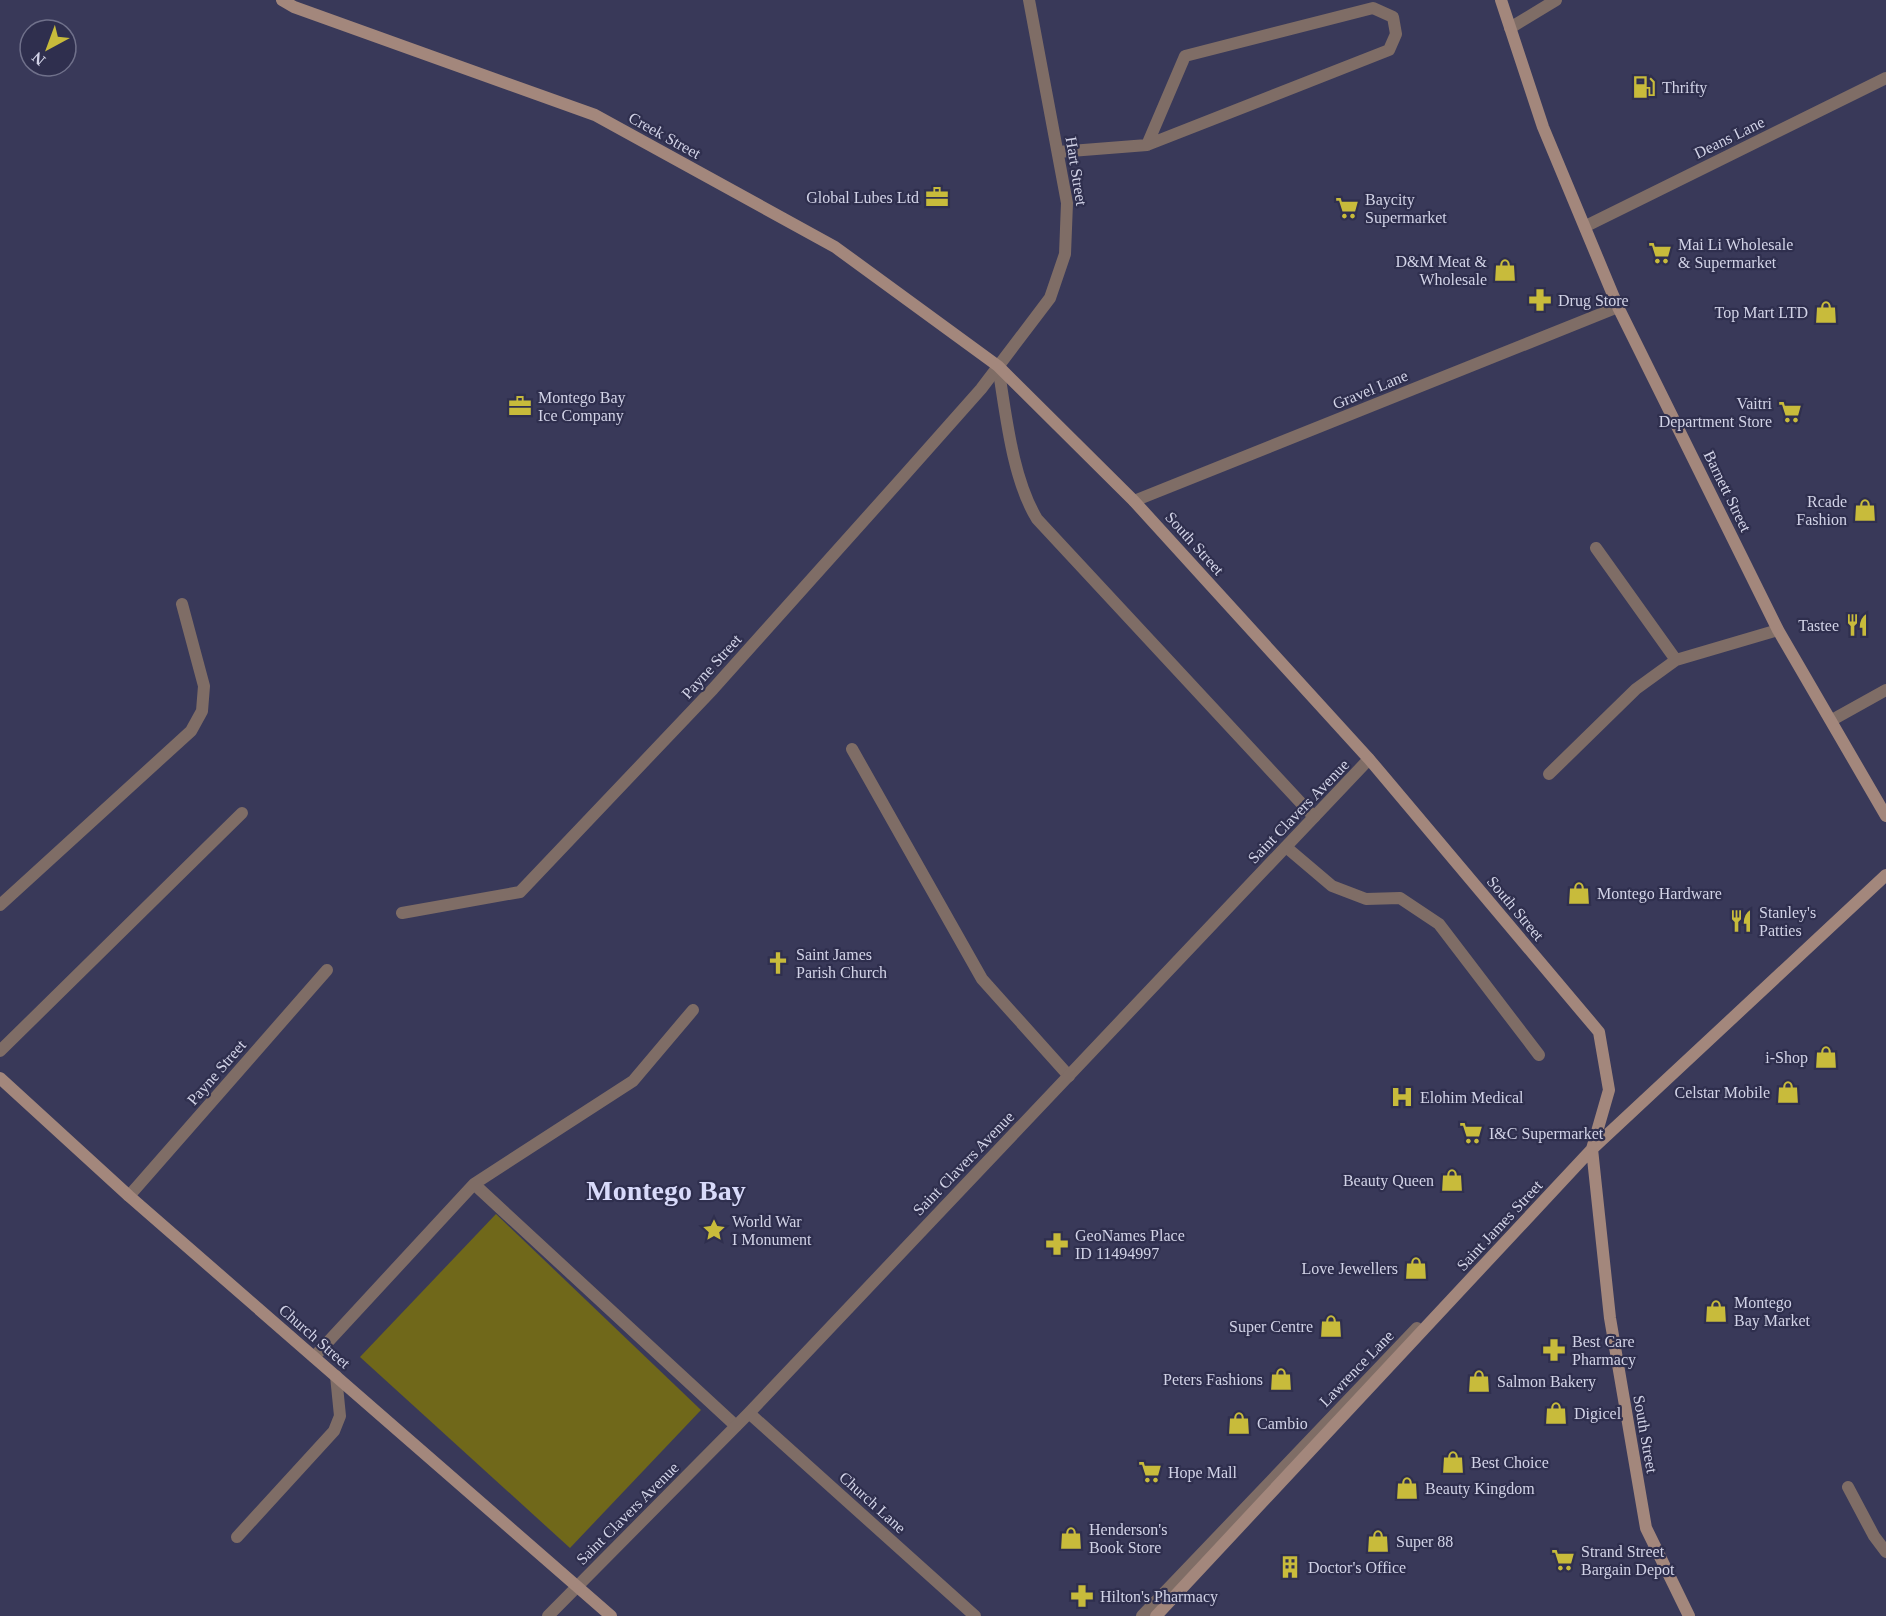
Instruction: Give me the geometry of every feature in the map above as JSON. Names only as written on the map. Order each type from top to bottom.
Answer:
[{"type":"main road","name":"Creek Street","points":[[282,0],[294,8],[595,115],[835,247],[998,366]]},
{"type":"main road","name":"Barnett Street","points":[[1501,0],[1543,127],[1618,307],[1778,630],[1886,816]]},
{"type":"main road","name":"South Street","points":[[998,366],[1134,501],[1369,759],[1599,1032],[1609,1090],[1593,1146],[1610,1318],[1646,1528],[1685,1614]]},
{"type":"main road","name":"Saint James Street","points":[[1156,1616],[1593,1146],[1886,875]]},
{"type":"main road","name":"Church Street","points":[[1,1081],[129,1196],[611,1616]]},
{"type":"street","name":"Hart Street","points":[[998,366],[1050,298],[1065,255],[1067,203],[1029,0]]},
{"type":"street","points":[[1510,28],[1556,0]]},
{"type":"street","points":[[1058,152],[1147,145],[1389,50],[1396,34],[1393,17],[1373,8],[1185,56],[1147,145]]},
{"type":"street","name":"Deans Lane","points":[[1586,226],[1886,78]]},
{"type":"street","name":"Gravel Lane","points":[[1134,501],[1618,307]]},
{"type":"street","points":[[998,366],[1005,409],[1026,500],[1037,519],[1314,817]]},
{"type":"street","name":"Payne Street","points":[[402,913],[520,892],[713,689],[998,366]]},
{"type":"street","points":[[1596,548],[1676,660]]},
{"type":"street","points":[[0,905],[191,731],[202,711],[204,686],[182,604]]},
{"type":"street","points":[[1550,774],[1636,689],[1676,660],[1778,630]]},
{"type":"street","points":[[1832,720],[1886,690]]},
{"type":"street","points":[[852,749],[982,979],[1069,1076]]},
{"type":"street","name":"Saint Clavers Avenue","points":[[548,1616],[750,1413],[1369,759]]},
{"type":"street","points":[[0,1050],[242,813]]},
{"type":"street","points":[[1286,847],[1332,886],[1366,898],[1400,898],[1439,924],[1539,1055]]},
{"type":"street","name":"Payne Street","points":[[129,1196],[327,970]]},
{"type":"street","points":[[314,1357],[474,1184],[633,1081],[693,1010]]},
{"type":"street","name":"Lawrence Lane","points":[[1142,1616],[1593,1146]]},
{"type":"street","points":[[474,1184],[736,1426]]},
{"type":"street","points":[[237,1538],[334,1431],[340,1416],[336,1376]]},
{"type":"street","name":"Church Lane","points":[[750,1413],[975,1616]]},
{"type":"street","points":[[1848,1487],[1874,1536],[1886,1552]]},
{"type":"shaded area","points":[[496,1214],[701,1410],[570,1548],[360,1357]]},
{"type":"place","name":"Thrifty","points":[[1644,87]]},
{"type":"place","name":"Global Lubes Ltd","points":[[937,197]]},
{"type":"place","name":"Baycity Supermarket","points":[[1347,208]]},
{"type":"place","name":"Mai Li Wholesale & Supermarket","points":[[1660,253]]},
{"type":"place","name":"D&M Meat & Wholesale","points":[[1505,270]]},
{"type":"place","name":"Drug Store","points":[[1540,300]]},
{"type":"place","name":"Top Mart LTD","points":[[1826,312]]},
{"type":"place","name":"Montego Bay Ice Company","points":[[520,406]]},
{"type":"place","name":"Vaitri Department Store","points":[[1790,412]]},
{"type":"place","name":"Rcade Fashion","points":[[1865,510]]},
{"type":"place","name":"Tastee","points":[[1857,625]]},
{"type":"place","name":"Montego Hardware","points":[[1579,893]]},
{"type":"place","name":"Stanley's Patties","points":[[1741,921]]},
{"type":"place","name":"Saint James Parish Church","points":[[778,963]]},
{"type":"place","name":"i-Shop","points":[[1826,1057]]},
{"type":"place","name":"Celstar Mobile","points":[[1788,1092]]},
{"type":"place","name":"Elohim Medical","points":[[1402,1097]]},
{"type":"place","name":"I&C Supermarket","points":[[1471,1133]]},
{"type":"place","name":"Beauty Queen","points":[[1452,1180]]},
{"type":"place","name":"World War I Monument","points":[[714,1230]]},
{"type":"place","name":"GeoNames Place ID 11494997","points":[[1057,1244]]},
{"type":"place","name":"Love Jewellers","points":[[1416,1268]]},
{"type":"place","name":"Montego Bay Market","points":[[1716,1311]]},
{"type":"place","name":"Super Centre","points":[[1331,1326]]},
{"type":"place","name":"Best Care Pharmacy","points":[[1554,1350]]},
{"type":"place","name":"Peters Fashions","points":[[1281,1379]]},
{"type":"place","name":"Salmon Bakery","points":[[1479,1381]]},
{"type":"place","name":"Digicel","points":[[1556,1413]]},
{"type":"place","name":"Cambio","points":[[1239,1423]]},
{"type":"place","name":"Best Choice","points":[[1453,1462]]},
{"type":"place","name":"Hope Mall","points":[[1150,1472]]},
{"type":"place","name":"Beauty Kingdom","points":[[1407,1488]]},
{"type":"place","name":"Henderson's Book Store","points":[[1071,1538]]},
{"type":"place","name":"Super 88","points":[[1378,1541]]},
{"type":"place","name":"Strand Street Bargain Depot","points":[[1563,1560]]},
{"type":"place","name":"Doctor's Office","points":[[1290,1567]]},
{"type":"place","name":"Hilton's Pharmacy","points":[[1082,1596]]},
{"type":"district","name":"Montego Bay","points":[[666,1190]]}]
